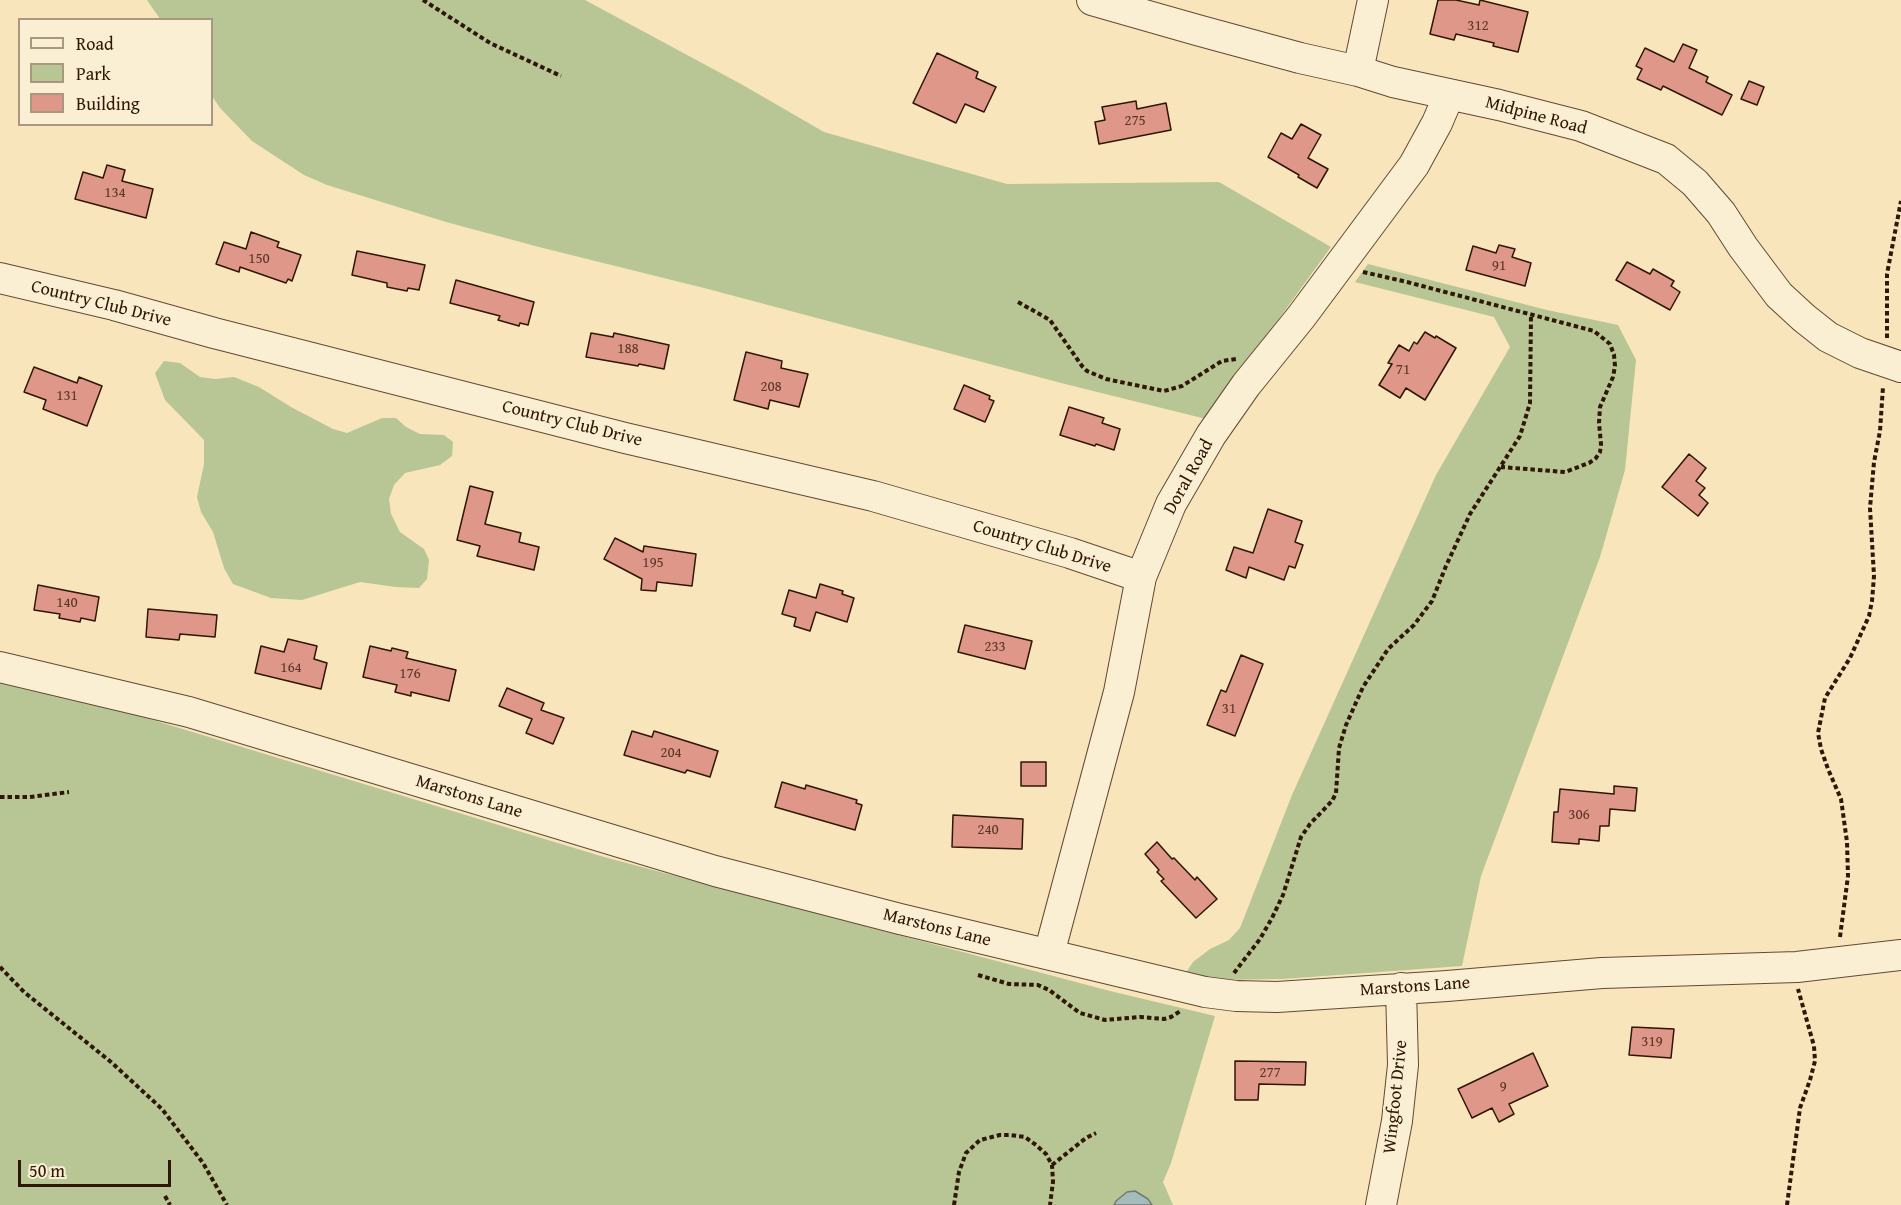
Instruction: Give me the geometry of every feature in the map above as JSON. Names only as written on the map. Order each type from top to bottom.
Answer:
[{"type":"street","name":"Midpine Road","points":[[1092,0],[1289,55],[1581,126],[1666,159],[1695,183],[1720,213],[1779,295],[1828,337],[1860,353],[1894,365]]},
{"type":"street","points":[[1358,71],[1373,0]]},
{"type":"street","name":"Doral Road","points":[[1049,954],[1119,692],[1142,577],[1171,504],[1217,427],[1246,384],[1339,266],[1414,165],[1449,95]]},
{"type":"street","name":"Country Club Drive","points":[[0,278],[114,305],[225,336],[625,438],[873,496],[1070,553],[1142,577]]},
{"type":"street","name":"Marstons Lane","points":[[0,667],[189,712],[715,871],[900,919],[1205,992],[1236,996],[1277,997],[1602,973],[1794,967],[1901,956]]},
{"type":"street","name":"Wingfoot Drive","points":[[1381,1205],[1397,1121],[1403,1065],[1401,988]]},
{"type":"path","points":[[423,0],[490,42],[561,76]]},
{"type":"path","points":[[1837,962],[1848,876],[1847,842],[1841,799],[1821,750],[1818,733],[1825,698],[1850,658],[1869,616],[1872,601],[1874,576],[1870,508],[1874,462],[1894,365],[1887,274],[1901,201]]},
{"type":"path","points":[[1339,266],[1487,302],[1594,332],[1610,344],[1615,366],[1613,377],[1600,407],[1600,452],[1589,463],[1565,472],[1501,467]]},
{"type":"path","points":[[1018,302],[1050,320],[1087,371],[1106,379],[1164,391],[1182,386],[1222,360],[1232,358],[1266,360]]},
{"type":"path","points":[[978,975],[1009,984],[1038,985],[1049,990],[1080,1013],[1105,1020],[1171,1017],[1179,1014],[1187,1004],[1221,984],[1233,974],[1260,939],[1284,895],[1301,837],[1332,801],[1336,793],[1339,748],[1346,725],[1363,687],[1388,649],[1414,626],[1432,601],[1470,514],[1520,436],[1530,403],[1531,315]]},
{"type":"path","points":[[0,797],[30,797],[69,792]]},
{"type":"path","points":[[1786,1205],[1800,1108],[1815,1061],[1814,1046],[1799,997],[1794,967]]},
{"type":"path","points":[[1,968],[24,992],[111,1062],[162,1109],[203,1163],[227,1205]]},
{"type":"path","points":[[1052,1165],[1086,1137],[1096,1133]]},
{"type":"path","points":[[954,1205],[962,1160],[972,1145],[980,1140],[1000,1135],[1025,1137],[1046,1154],[1052,1165],[1053,1182],[1050,1205]]},
{"type":"path","points":[[165,1196],[170,1205]]},
{"type":"green space","points":[[147,0],[585,0],[741,84],[824,132],[1007,184],[1219,182],[1331,247],[1206,419],[539,247],[446,222],[327,185],[304,175],[252,141],[220,108],[213,98],[213,18],[159,18]]},
{"type":"green space","points":[[1368,264],[1547,310],[1618,325],[1636,360],[1625,470],[1600,557],[1481,876],[1462,966],[1283,979],[1213,980],[1183,977],[1193,962],[1210,949],[1229,940],[1240,928],[1292,795],[1436,475],[1510,347],[1494,317],[1355,282]]},
{"type":"green space","points":[[164,361],[180,363],[200,377],[215,379],[234,377],[259,387],[333,429],[347,433],[382,418],[396,418],[406,427],[420,434],[444,435],[453,442],[452,456],[440,465],[405,473],[394,485],[389,499],[391,514],[400,532],[424,549],[429,560],[427,579],[419,588],[360,582],[302,600],[271,598],[233,584],[224,568],[213,532],[201,512],[197,497],[204,464],[204,440],[165,400],[155,373]]},
{"type":"green space","points":[[0,682],[140,716],[604,857],[1110,991],[1215,1016],[1171,1163],[1163,1182],[1173,1205],[0,1205]]},
{"type":"water","points":[[1135,1191],[1148,1199],[1152,1205],[1114,1205],[1127,1192]]},
{"type":"building","points":[[1438,0],[1456,0],[1479,5],[1480,0],[1528,12],[1518,52],[1493,46],[1494,43],[1456,34],[1454,40],[1430,34]]},
{"type":"building","points":[[1683,44],[1697,50],[1689,68],[1708,77],[1706,82],[1732,95],[1722,115],[1663,86],[1661,90],[1637,79],[1642,69],[1636,66],[1645,48],[1674,62]]},
{"type":"building","points":[[937,53],[978,72],[976,78],[996,87],[984,112],[965,104],[956,123],[913,103]]},
{"type":"building","points":[[1749,81],[1764,87],[1757,105],[1741,99]]},
{"type":"building","points":[[1136,101],[1137,109],[1166,103],[1171,130],[1099,144],[1095,122],[1105,120],[1102,107]]},
{"type":"building","points":[[1301,124],[1321,135],[1308,158],[1328,169],[1317,188],[1268,157],[1281,133],[1292,139]]},
{"type":"building","points":[[107,165],[125,170],[122,181],[153,189],[146,218],[75,199],[83,172],[103,178]]},
{"type":"building","points":[[251,232],[279,242],[277,247],[301,255],[292,281],[288,279],[286,283],[240,267],[239,272],[216,264],[224,242],[246,249]]},
{"type":"building","points":[[1499,245],[1515,249],[1512,257],[1531,263],[1525,286],[1466,270],[1473,246],[1496,253]]},
{"type":"building","points":[[357,251],[425,265],[419,290],[408,288],[407,291],[387,287],[387,283],[352,275]]},
{"type":"building","points":[[1627,262],[1650,274],[1653,269],[1674,281],[1671,286],[1680,292],[1670,310],[1616,280]]},
{"type":"building","points":[[456,280],[534,302],[528,325],[520,323],[519,326],[498,320],[500,316],[450,303]]},
{"type":"building","points":[[1425,332],[1456,348],[1425,400],[1406,388],[1400,398],[1379,385],[1392,364],[1388,363],[1399,345],[1409,351],[1414,342],[1417,344]]},
{"type":"building","points":[[591,333],[613,337],[614,333],[669,345],[664,369],[586,357]]},
{"type":"building","points":[[746,352],[782,361],[781,368],[808,374],[799,407],[770,400],[768,409],[734,400]]},
{"type":"building","points":[[34,367],[77,383],[79,377],[102,386],[87,426],[43,409],[46,400],[24,392]]},
{"type":"building","points":[[964,385],[990,396],[989,399],[994,401],[985,422],[954,409]]},
{"type":"building","points":[[1069,407],[1104,418],[1102,423],[1120,429],[1114,450],[1060,435]]},
{"type":"building","points":[[1689,454],[1706,468],[1696,481],[1705,488],[1699,495],[1708,503],[1698,516],[1662,487]]},
{"type":"building","points":[[470,486],[493,492],[485,524],[521,533],[519,542],[539,547],[534,570],[477,556],[480,546],[457,540]]},
{"type":"building","points":[[1268,509],[1302,521],[1295,542],[1303,545],[1295,568],[1289,566],[1284,580],[1249,567],[1246,578],[1226,570],[1234,547],[1253,553]]},
{"type":"building","points":[[615,538],[643,552],[644,546],[696,554],[692,586],[657,582],[656,591],[641,590],[642,579],[604,559]]},
{"type":"building","points":[[820,584],[843,591],[842,594],[854,598],[847,622],[816,612],[810,631],[794,626],[796,618],[782,614],[789,590],[816,598]]},
{"type":"building","points":[[38,585],[99,597],[95,621],[81,618],[80,622],[59,618],[60,614],[34,610]]},
{"type":"building","points":[[148,609],[217,615],[215,637],[180,634],[179,640],[146,637]]},
{"type":"building","points":[[965,625],[1032,641],[1025,669],[958,652]]},
{"type":"building","points":[[288,639],[317,646],[314,659],[327,663],[321,689],[255,673],[261,646],[284,652]]},
{"type":"building","points":[[370,646],[408,652],[406,658],[456,670],[449,701],[411,692],[411,696],[395,692],[397,685],[363,677]]},
{"type":"building","points":[[1241,655],[1263,664],[1235,736],[1207,725],[1221,690],[1226,692]]},
{"type":"building","points":[[507,688],[544,703],[541,710],[564,718],[553,744],[526,733],[532,719],[499,706]]},
{"type":"building","points":[[632,731],[652,737],[654,731],[718,751],[710,777],[687,770],[685,773],[624,755]]},
{"type":"building","points":[[1021,762],[1046,762],[1046,786],[1021,786]]},
{"type":"building","points":[[782,782],[805,789],[806,785],[857,800],[856,803],[862,805],[855,830],[775,807]]},
{"type":"building","points":[[1614,786],[1637,788],[1635,811],[1610,809],[1609,826],[1600,826],[1599,841],[1579,839],[1579,844],[1552,842],[1554,812],[1558,812],[1560,789],[1614,794]]},
{"type":"building","points":[[953,815],[1023,819],[1022,849],[952,847]]},
{"type":"building","points":[[1157,842],[1195,880],[1197,877],[1217,899],[1196,918],[1161,881],[1164,879],[1157,872],[1159,870],[1145,854]]},
{"type":"building","points":[[1632,1027],[1674,1029],[1671,1058],[1629,1055]]},
{"type":"building","points":[[1533,1053],[1548,1086],[1509,1104],[1514,1114],[1499,1122],[1492,1108],[1472,1118],[1458,1089]]},
{"type":"building","points":[[1235,1061],[1306,1062],[1305,1085],[1259,1084],[1258,1100],[1235,1100]]}]
